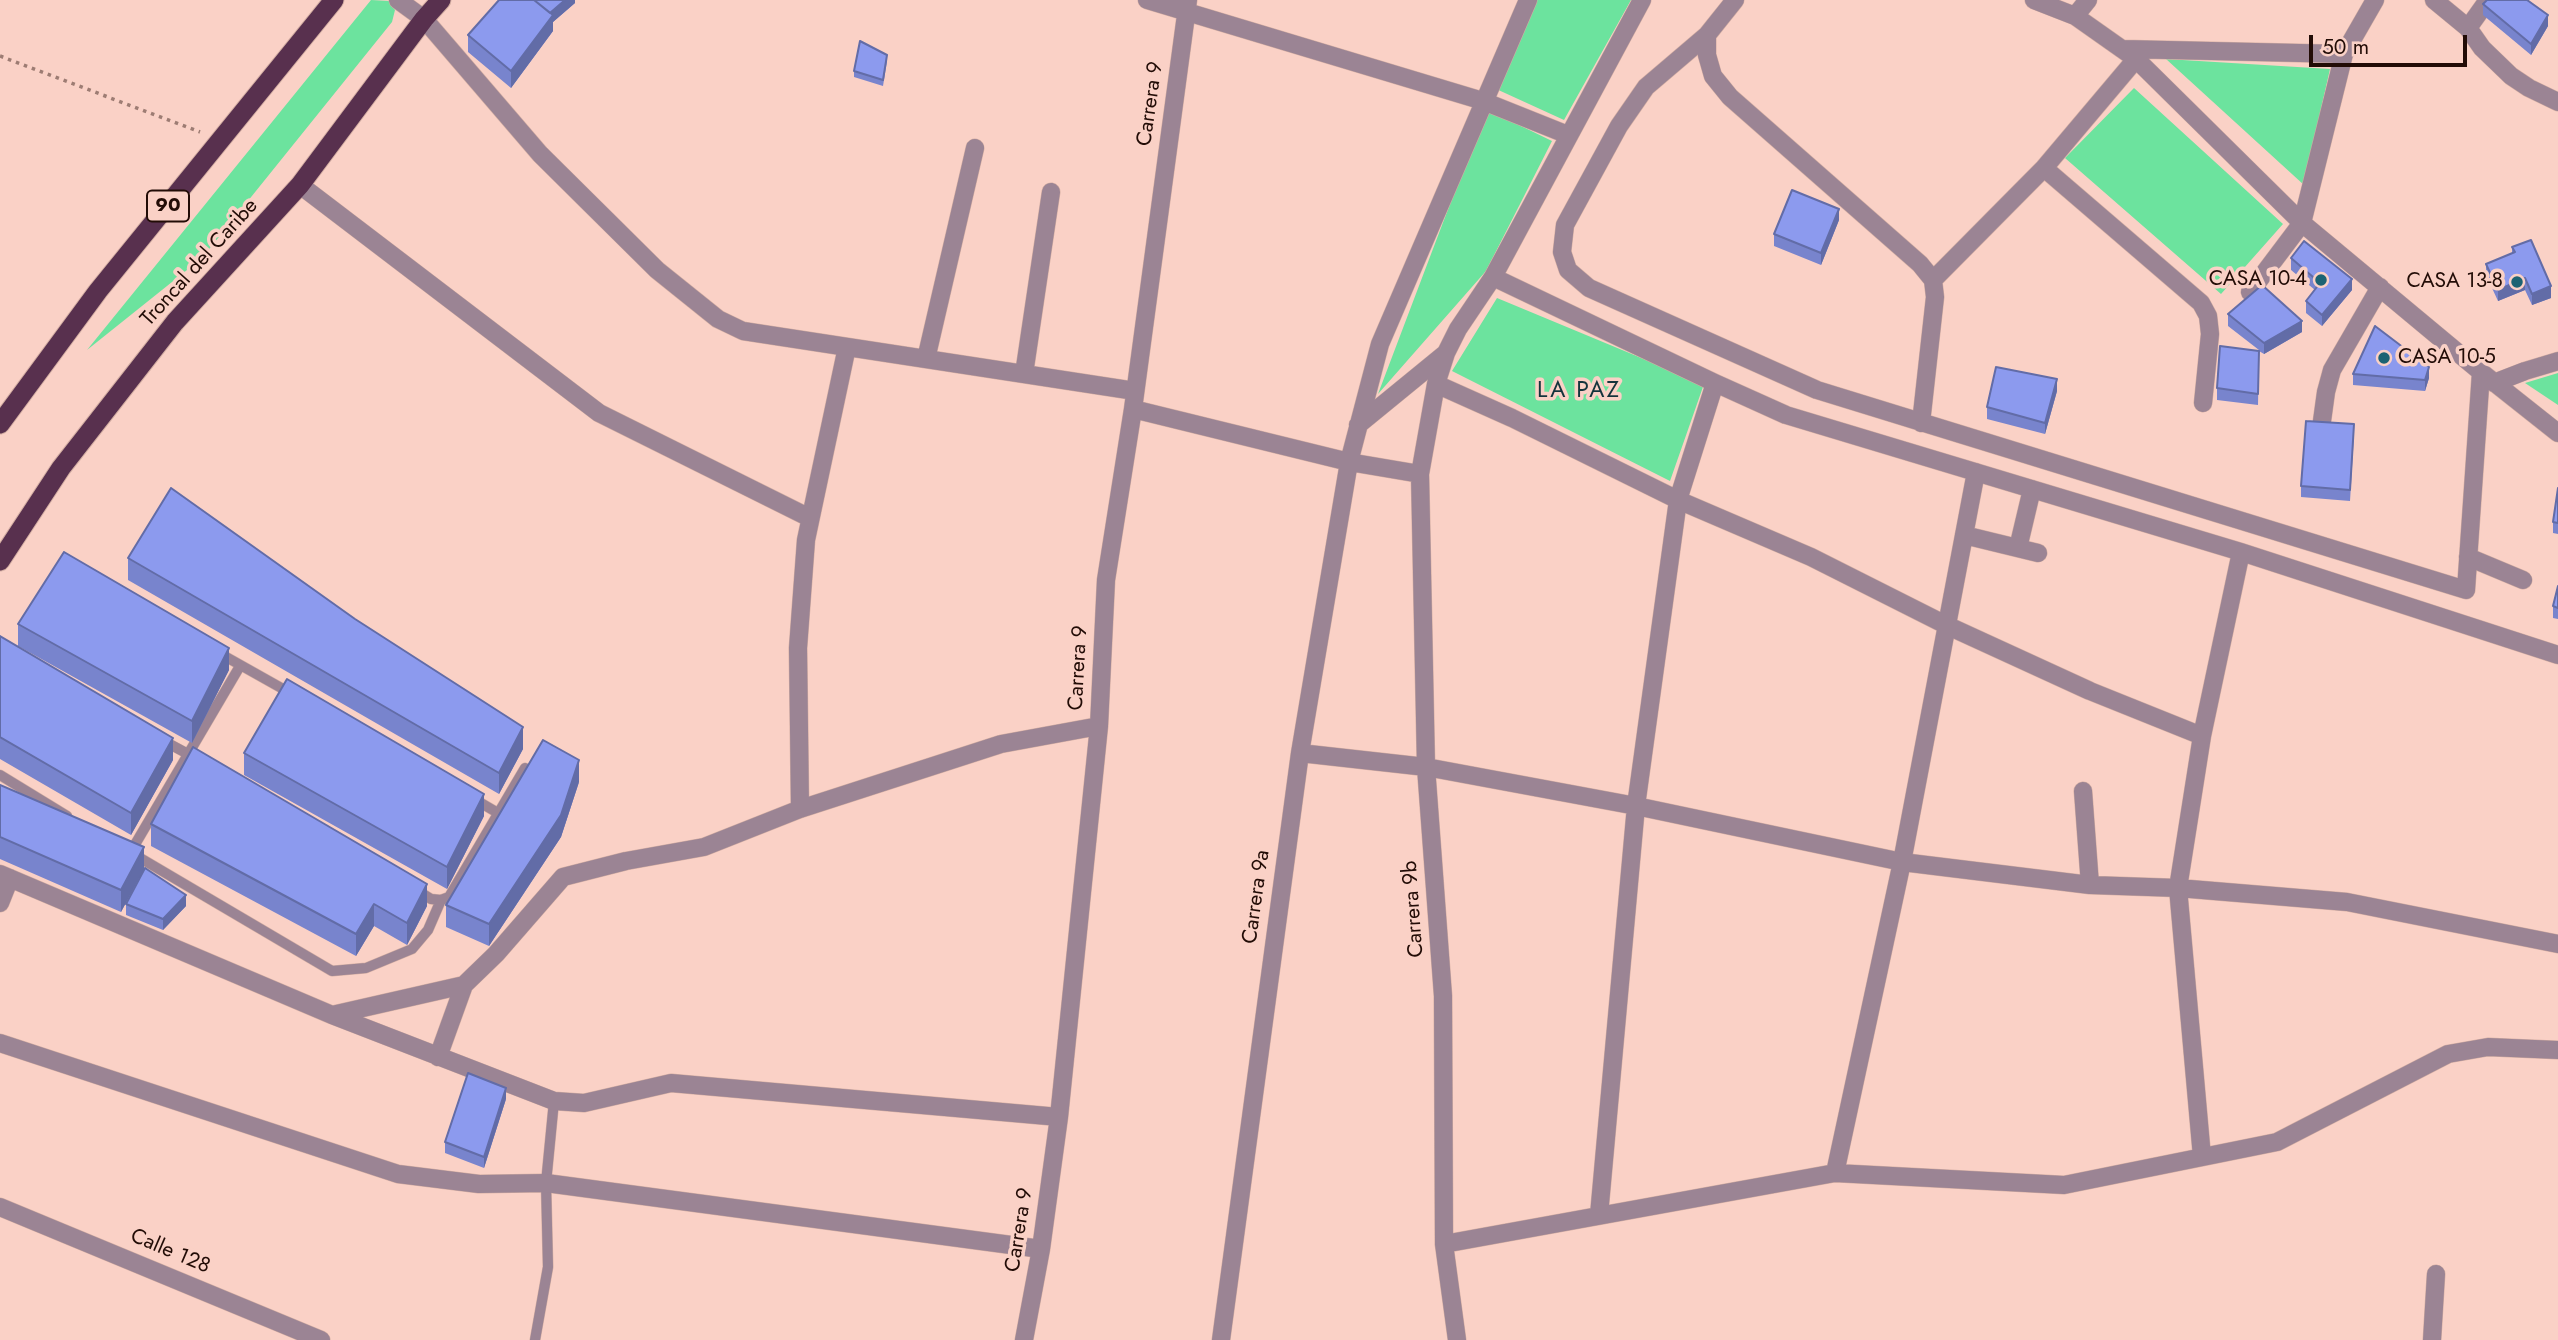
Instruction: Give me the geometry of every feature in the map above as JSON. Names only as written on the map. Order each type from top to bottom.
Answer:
[{"type":"highway","name":"90","points":[[0,424],[98,291],[334,0]]},
{"type":"highway","name":"Troncal del Caribe","points":[[0,561],[61,468],[175,322],[300,185],[441,0]]},
{"type":"street","points":[[398,0],[424,19],[540,153],[657,271],[718,319],[743,331],[1024,374],[1134,400],[1349,462],[1420,474]]},
{"type":"street","points":[[1147,0],[1188,7],[1483,101],[1567,135]]},
{"type":"street","name":"Carrera 9a","points":[[1221,1340],[1300,753],[1349,462],[1380,344],[1528,0]]},
{"type":"street","points":[[1358,425],[1446,353],[1458,329],[1493,277],[1642,0]]},
{"type":"street","points":[[1735,0],[1707,35],[1646,87],[1619,126],[1565,225],[1562,252],[1568,270],[1589,288],[1817,390],[2466,590],[2488,377]]},
{"type":"street","points":[[2034,0],[2075,16],[2130,54],[2302,223],[2558,433]]},
{"type":"street","points":[[2075,16],[2088,0]]},
{"type":"street","points":[[2250,292],[2302,223],[2344,54],[2375,0]]},
{"type":"street","points":[[2434,0],[2468,28],[2482,48],[2511,76],[2558,102]]},
{"type":"street","points":[[2468,28],[2488,0]]},
{"type":"street","name":"Carrera 9","points":[[1024,1340],[1041,1249],[1059,1117],[1099,726],[1107,580],[1188,7]]},
{"type":"street","points":[[1707,35],[1707,55],[1713,76],[1730,97],[1920,264],[1933,280],[1935,297],[1921,423]]},
{"type":"street","points":[[1933,280],[2044,168],[2130,54]]},
{"type":"street","points":[[2130,54],[2344,54]]},
{"type":"street","points":[[926,359],[975,148]]},
{"type":"street","points":[[2044,168],[2201,303],[2208,316],[2210,334],[2203,403]]},
{"type":"street","points":[[300,185],[599,413],[810,518]]},
{"type":"street","points":[[1024,374],[1051,192]]},
{"type":"street","points":[[1493,277],[1786,415],[2241,552],[2558,655]]},
{"type":"street","points":[[2322,421],[2332,370],[2380,287]]},
{"type":"street","points":[[800,808],[797,648],[806,540],[847,347]]},
{"type":"street","name":"Carrera 9b","points":[[1446,353],[1436,384],[1420,474],[1426,766],[1443,996],[1444,1244],[1457,1340]]},
{"type":"street","points":[[2488,377],[2525,371],[2558,361]]},
{"type":"street","points":[[1599,1215],[1636,806],[1678,500],[1715,383]]},
{"type":"street","points":[[1436,384],[1512,418],[1678,500],[1811,557],[1946,625],[2090,691],[2202,736]]},
{"type":"street","points":[[1835,1173],[1902,862],[1976,472]]},
{"type":"street","points":[[2018,548],[2032,489]]},
{"type":"street","points":[[1964,535],[2038,553]]},
{"type":"street","points":[[2202,1157],[2178,888],[2202,736],[2241,552]]},
{"type":"street","points":[[2468,557],[2523,580]]},
{"type":"street","points":[[438,1057],[464,985],[496,954],[563,877],[626,861],[704,847],[800,808],[1001,744],[1099,726]]},
{"type":"street","points":[[1300,753],[1426,766],[1636,806],[1902,862],[2090,885],[2178,888],[2347,902],[2558,944]]},
{"type":"street","points":[[2082,791],[2090,885]]},
{"type":"street","points":[[0,903],[5,876],[332,1015],[554,1101],[584,1103],[671,1083],[1059,1117]]},
{"type":"street","points":[[332,1015],[464,985]]},
{"type":"street","points":[[0,1043],[398,1174],[479,1184],[547,1183],[1041,1249]]},
{"type":"street","points":[[1444,1244],[1835,1173],[2064,1185],[2277,1142],[2448,1054],[2488,1047],[2558,1050]]},
{"type":"street","name":"Calle 128","points":[[0,1207],[284,1333],[321,1340]]},
{"type":"street","points":[[2432,1340],[2435,1274]]},
{"type":"lane","points":[[206,645],[300,698]]},
{"type":"lane","points":[[130,853],[240,666]]},
{"type":"lane","points":[[153,734],[212,768]]},
{"type":"lane","points":[[408,885],[431,899],[449,897],[525,768]]},
{"type":"lane","points":[[0,775],[73,819]]},
{"type":"lane","points":[[464,792],[498,813]]},
{"type":"lane","points":[[119,846],[332,971],[366,968],[412,949],[428,930],[441,900]]},
{"type":"lane","points":[[535,1340],[548,1267],[547,1183],[554,1101]]},
{"type":"path","points":[[0,56],[155,113],[222,141]]},
{"type":"green space","points":[[371,0],[389,1],[395,10],[392,22],[202,258],[87,350]]},
{"type":"green space","points":[[1533,0],[1631,0],[1564,120],[1494,88]]},
{"type":"green space","points":[[2166,59],[2330,69],[2304,185]]},
{"type":"green space","points":[[2134,88],[2283,224],[2221,294],[2065,158]]},
{"type":"green space","points":[[1486,109],[1552,141],[1486,271],[1378,394]]},
{"type":"green space","points":[[1497,298],[1704,384],[1670,481],[1452,371]]},
{"type":"green space","points":[[2558,373],[2558,405],[2525,383]]},
{"type":"building","points":[[499,0],[534,0],[553,15],[511,71],[468,35]]},
{"type":"building","points":[[534,0],[565,0],[550,13]]},
{"type":"building","points":[[2487,0],[2527,0],[2548,15],[2531,44],[2483,4]]},
{"type":"building","points":[[860,41],[887,55],[883,80],[854,71]]},
{"type":"building","points":[[1792,190],[1839,209],[1821,253],[1774,234]]},
{"type":"building","name":"CASA 13-8","points":[[2531,240],[2551,286],[2532,294],[2525,278],[2498,290],[2486,264],[2515,252],[2512,247]]},
{"type":"building","name":"CASA 10-4","points":[[2304,241],[2352,279],[2322,315],[2306,301],[2320,283],[2291,258]]},
{"type":"building","points":[[2262,285],[2302,321],[2264,343],[2228,314]]},
{"type":"building","name":"CASA 10-5","points":[[2375,326],[2429,367],[2425,380],[2353,374]]},
{"type":"building","points":[[2220,346],[2259,351],[2258,394],[2217,388]]},
{"type":"building","points":[[1996,367],[2057,379],[2045,423],[1987,407]]},
{"type":"building","points":[[2306,421],[2354,424],[2350,490],[2301,486]]},
{"type":"building","points":[[171,488],[355,619],[523,727],[499,773],[128,558]]},
{"type":"building","points":[[2558,488],[2558,523],[2553,522]]},
{"type":"building","points":[[64,552],[229,648],[192,721],[18,624]]},
{"type":"building","points":[[2558,586],[2558,608],[2553,606]]},
{"type":"building","points":[[0,636],[173,738],[131,813],[0,737]]},
{"type":"building","points":[[287,679],[484,794],[447,867],[244,753]]},
{"type":"building","points":[[543,740],[579,760],[561,815],[489,924],[446,905]]},
{"type":"building","points":[[193,747],[427,884],[407,923],[374,904],[356,934],[151,824]]},
{"type":"building","points":[[0,785],[144,847],[121,890],[0,837]]},
{"type":"building","points":[[145,868],[186,895],[163,919],[126,904]]},
{"type":"building","points":[[468,1073],[506,1088],[484,1157],[445,1142]]},
{"type":"place","name":"CASA 10-4","points":[[2321,280]]},
{"type":"place","name":"CASA 13-8","points":[[2517,282]]},
{"type":"place","name":"CASA 10-5","points":[[2384,358]]},
{"type":"district","name":"LA PAZ","points":[[1579,391]]}]
